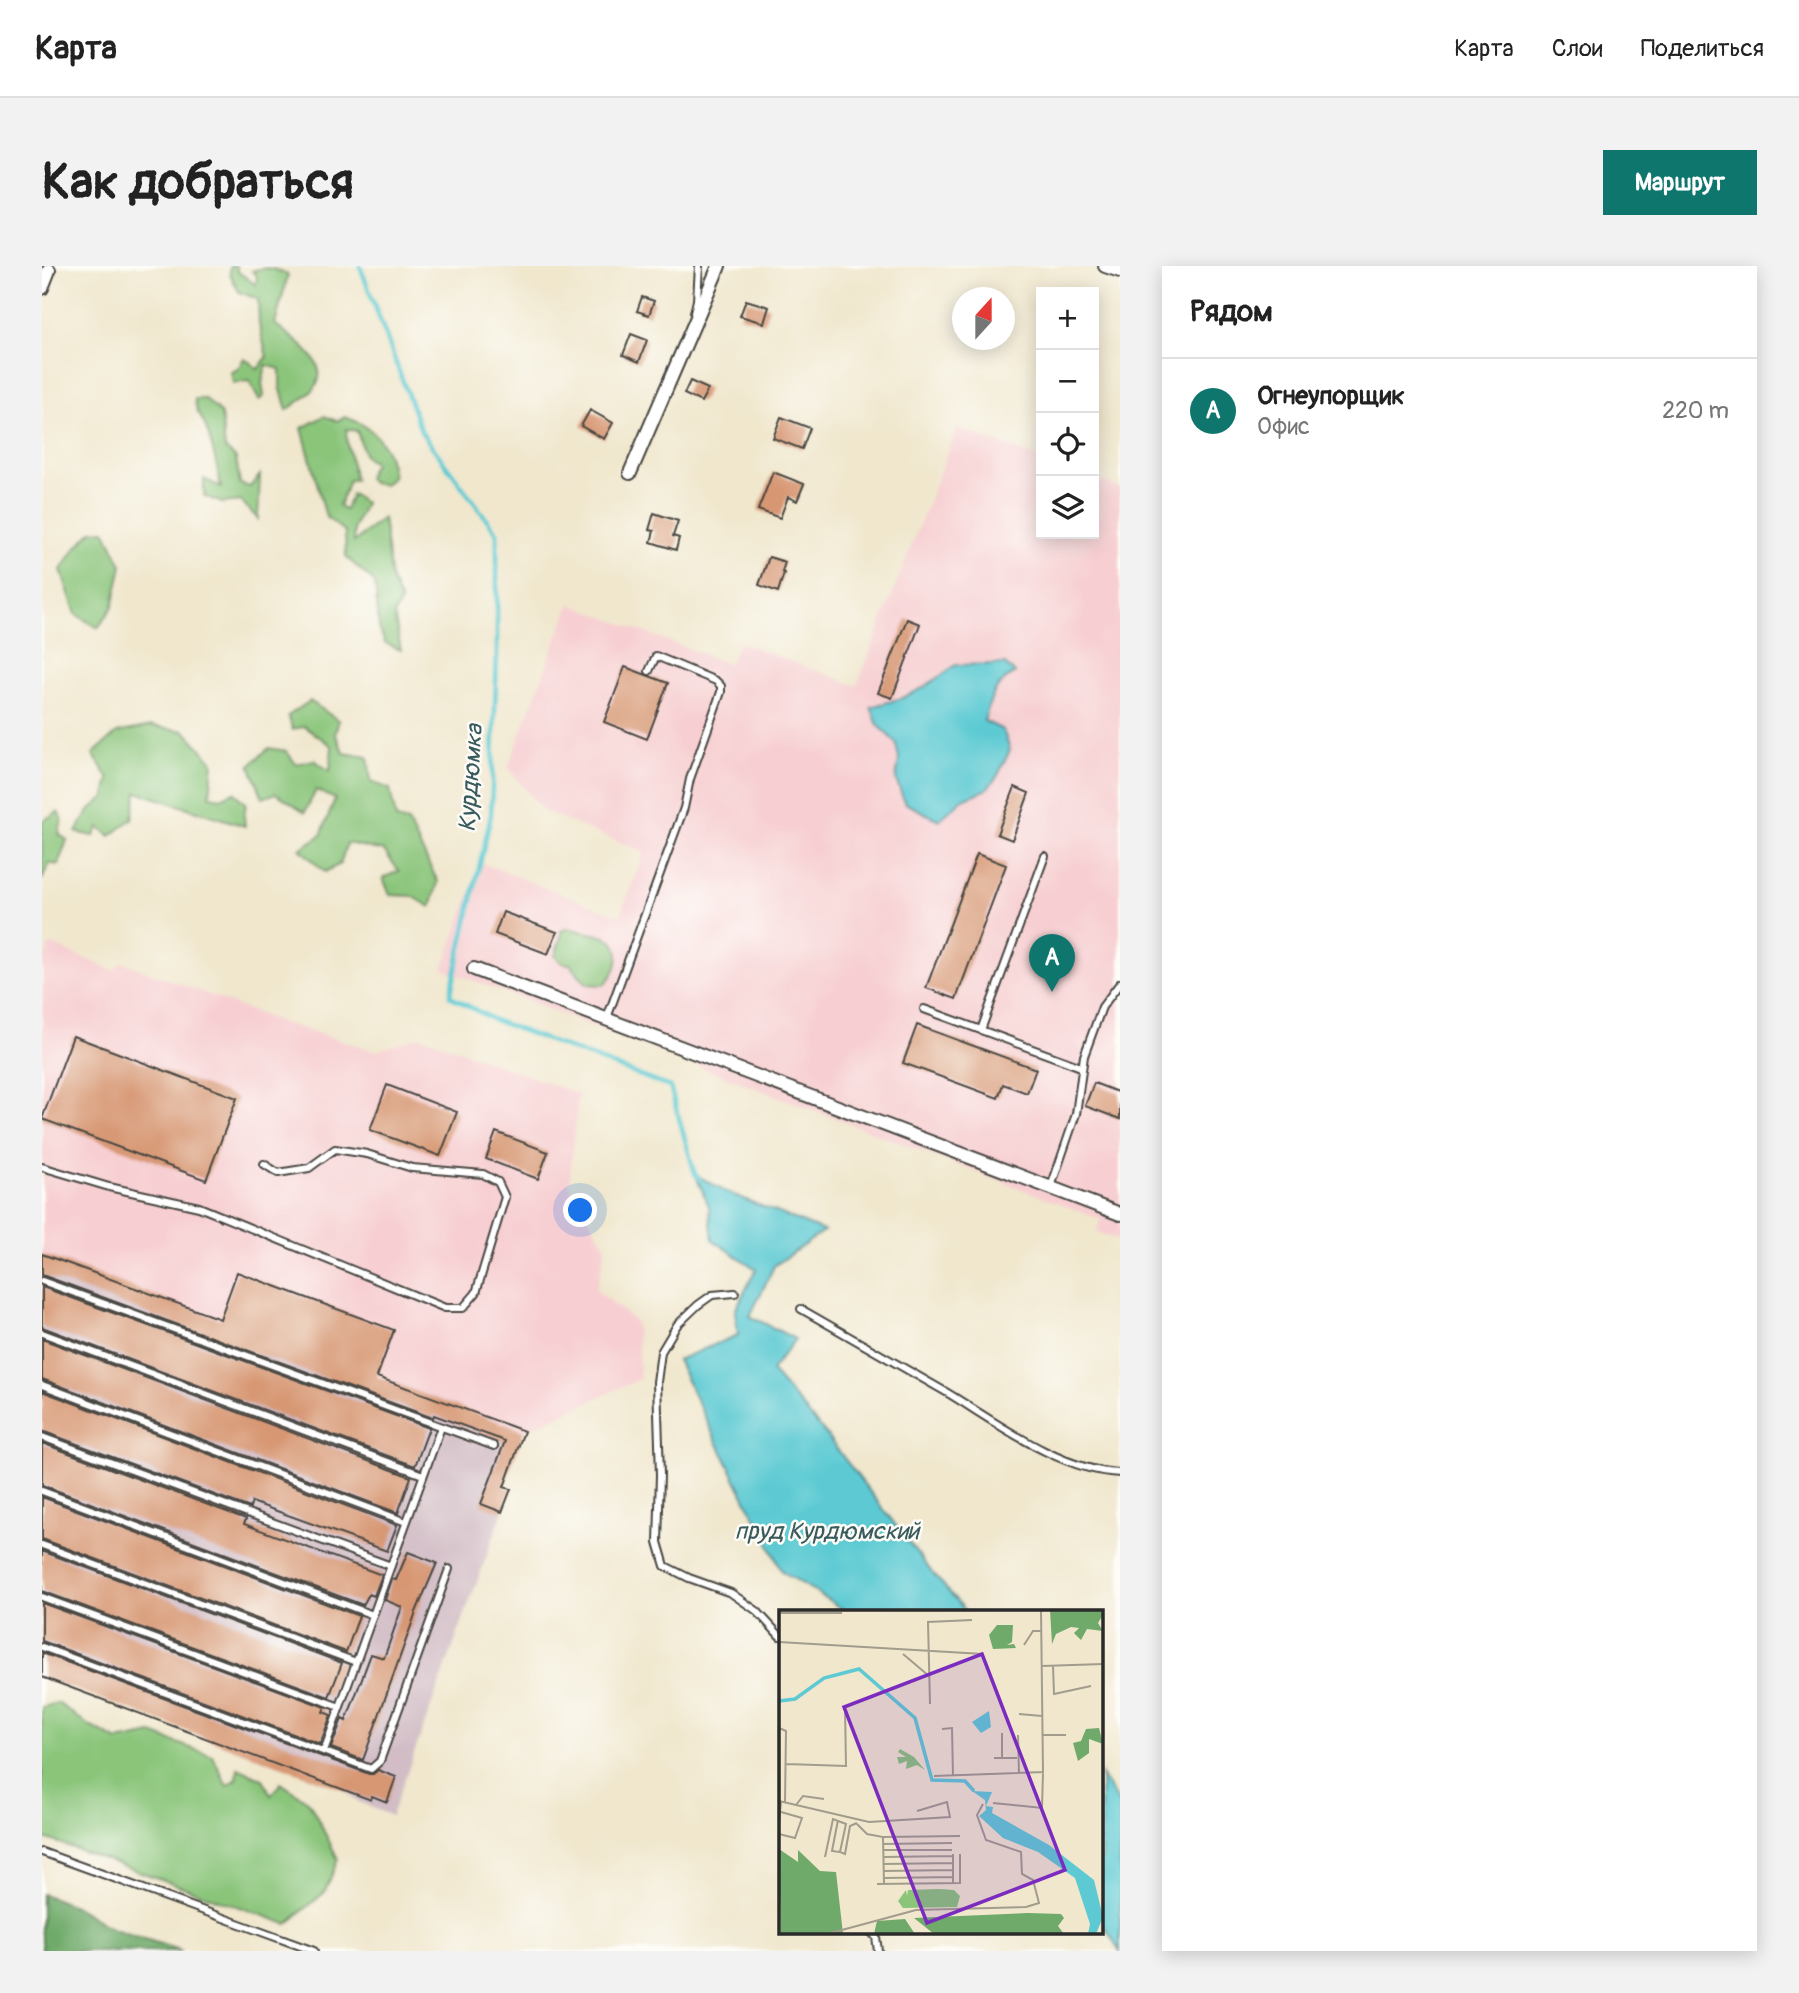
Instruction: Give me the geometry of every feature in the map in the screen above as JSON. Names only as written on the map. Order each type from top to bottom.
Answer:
[{"type":"street","points":[[630,473],[719,266]]},
{"type":"street","points":[[1105,266],[1120,271]]},
{"type":"street","points":[[42,288],[49,270]]},
{"type":"street","points":[[474,969],[1120,1214]]},
{"type":"lane","points":[[688,336],[697,300],[699,266]]},
{"type":"lane","points":[[606,1020],[684,808],[690,779],[721,692],[716,681],[656,656],[649,671]]},
{"type":"lane","points":[[981,1030],[1045,856]]},
{"type":"lane","points":[[1050,1188],[1076,1114],[1081,1068],[1102,1007],[1120,982]]},
{"type":"lane","points":[[924,1009],[1081,1068]]},
{"type":"lane","points":[[42,1167],[109,1188],[199,1207],[446,1308],[463,1308],[476,1293],[505,1197],[498,1182],[483,1174],[412,1168],[367,1154],[335,1149],[309,1168],[278,1173],[264,1164]]},
{"type":"lane","points":[[42,1282],[494,1446]]},
{"type":"lane","points":[[735,1293],[712,1295],[698,1305],[677,1325],[661,1352],[657,1382],[660,1475],[658,1542],[665,1566],[731,1593],[757,1611],[779,1635]]},
{"type":"lane","points":[[801,1309],[1038,1448],[1094,1470],[1120,1473]]},
{"type":"lane","points":[[42,1333],[423,1475]]},
{"type":"lane","points":[[42,1385],[406,1522]]},
{"type":"lane","points":[[324,1751],[441,1427]]},
{"type":"lane","points":[[42,1437],[391,1566]]},
{"type":"lane","points":[[42,1491],[373,1615]]},
{"type":"lane","points":[[42,1545],[356,1662]]},
{"type":"lane","points":[[42,1647],[371,1769],[380,1760],[449,1569]]},
{"type":"lane","points":[[42,1597],[340,1707]]},
{"type":"lane","points":[[42,1852],[314,1951]]},
{"type":"lane","points":[[873,1934],[878,1951]]},
{"type":"shaded area","points":[[957,428],[1036,457],[1036,539],[1099,539],[1099,480],[1120,488],[1120,1241],[1097,1232],[1100,1219],[443,969],[481,863],[620,916],[644,852],[543,811],[508,768],[570,604],[729,664],[739,642],[857,686]]},
{"type":"shaded area","points":[[50,944],[114,971],[122,962],[283,1023],[376,1051],[420,1036],[578,1094],[569,1185],[606,1247],[596,1290],[636,1322],[640,1379],[524,1431],[42,1254],[42,965]]},
{"type":"shaded area","points":[[42,1254],[524,1431],[504,1486],[511,1489],[391,1816],[359,1802],[340,1788],[42,1677]]},
{"type":"green space","points":[[230,266],[237,266],[237,271],[256,285],[257,276],[252,271],[270,268],[288,275],[275,324],[302,345],[316,363],[319,373],[318,383],[310,393],[287,410],[280,386],[280,369],[266,365],[262,383],[264,396],[259,400],[249,381],[233,383],[231,372],[238,369],[244,358],[258,369],[267,357],[259,324],[258,299],[239,292],[230,274]]},
{"type":"green space","points":[[195,399],[205,399],[221,414],[225,449],[236,458],[240,484],[250,487],[260,475],[258,519],[241,501],[222,503],[204,496],[204,479],[221,487],[210,440],[197,411]]},
{"type":"green space","points":[[324,416],[337,421],[345,417],[365,426],[379,439],[388,456],[393,477],[384,485],[372,483],[367,477],[374,463],[365,457],[357,431],[346,429],[355,480],[349,480],[339,506],[345,510],[352,494],[365,503],[354,528],[354,542],[383,518],[391,579],[401,602],[394,614],[401,650],[385,643],[379,628],[375,583],[346,557],[345,532],[326,517],[302,428]]},
{"type":"green space","points":[[105,530],[122,565],[113,606],[98,628],[76,614],[61,570],[92,531]]},
{"type":"green space","points":[[310,701],[339,721],[335,733],[344,753],[368,757],[371,782],[390,789],[396,819],[408,822],[438,882],[431,907],[412,896],[390,895],[383,878],[399,871],[384,851],[347,843],[340,864],[325,872],[300,849],[321,835],[335,799],[316,790],[305,812],[276,793],[263,798],[250,765],[269,748],[286,751],[296,764],[314,760],[330,771],[332,746],[304,726],[293,730],[288,716]]},
{"type":"green space","points":[[151,726],[185,731],[213,762],[210,796],[221,798],[234,792],[246,804],[245,826],[137,792],[132,819],[110,836],[99,827],[94,836],[76,832],[90,810],[105,797],[109,779],[93,754],[117,733]]},
{"type":"green space","points":[[58,812],[62,819],[59,834],[67,840],[58,865],[49,863],[42,880],[42,821]]},
{"type":"green space","points":[[568,928],[607,938],[617,947],[616,968],[604,985],[587,984],[570,964],[562,963],[555,956],[561,931]]},
{"type":"green space","points":[[58,1703],[88,1725],[118,1741],[152,1734],[213,1756],[227,1786],[237,1779],[238,1768],[263,1779],[271,1795],[281,1783],[309,1802],[338,1859],[325,1892],[287,1924],[42,1837],[42,1707]]},
{"type":"green space","points":[[42,1894],[74,1906],[111,1928],[182,1951],[42,1951]]},
{"type":"water","points":[[1005,664],[1015,673],[997,687],[984,721],[1003,730],[1010,750],[998,775],[986,790],[963,799],[939,820],[905,803],[896,780],[899,759],[896,743],[878,725],[871,707],[902,698],[923,688],[956,665]]},
{"type":"water","name":"пруд Курдюмский","points":[[695,1174],[726,1192],[824,1231],[774,1266],[750,1316],[795,1339],[771,1371],[823,1431],[934,1575],[965,1610],[844,1610],[782,1571],[677,1360],[738,1335],[735,1311],[756,1269],[713,1240],[709,1206]]},
{"type":"water","points":[[1102,1777],[1120,1805],[1120,1951],[1102,1923]]},
{"type":"building","points":[[642,297],[654,301],[649,315],[637,311]]},
{"type":"building","points":[[746,300],[769,307],[764,323],[740,316]]},
{"type":"building","points":[[631,334],[647,340],[639,362],[623,355]]},
{"type":"building","points":[[690,381],[708,389],[701,402],[684,394]]},
{"type":"building","points":[[590,410],[613,423],[604,439],[581,426]]},
{"type":"building","points":[[781,417],[810,428],[802,449],[773,438]]},
{"type":"building","points":[[773,472],[804,484],[797,501],[788,497],[780,518],[758,510]]},
{"type":"building","points":[[654,513],[678,521],[673,536],[679,538],[676,550],[651,542],[654,531],[649,530]]},
{"type":"building","points":[[769,557],[785,562],[778,592],[759,585]]},
{"type":"building","points":[[907,619],[920,624],[892,698],[878,693]]},
{"type":"building","points":[[625,667],[668,683],[647,739],[604,722]]},
{"type":"building","points":[[1015,787],[1029,793],[1012,840],[997,834]]},
{"type":"building","points":[[977,854],[1006,865],[956,999],[926,988]]},
{"type":"building","points":[[503,912],[557,932],[548,954],[495,934]]},
{"type":"building","points":[[917,1025],[1036,1069],[1027,1093],[1003,1084],[998,1098],[903,1063]]},
{"type":"building","points":[[73,1036],[237,1098],[206,1180],[42,1119]]},
{"type":"building","points":[[1094,1083],[1120,1093],[1120,1119],[1085,1106]]},
{"type":"building","points":[[387,1085],[457,1112],[440,1156],[370,1130]]},
{"type":"building","points":[[496,1132],[548,1152],[538,1179],[486,1159]]},
{"type":"building","points":[[42,1254],[220,1319],[237,1272],[394,1330],[377,1377],[524,1431],[504,1487],[511,1489],[502,1512],[481,1504],[505,1441],[434,1415],[433,1418],[42,1275]]},
{"type":"building","points":[[42,1287],[429,1428],[415,1466],[42,1327]]},
{"type":"building","points":[[42,1339],[411,1477],[398,1513],[42,1379]]},
{"type":"building","points":[[42,1391],[397,1525],[387,1551],[252,1502],[250,1508],[42,1431]]},
{"type":"building","points":[[42,1443],[246,1519],[244,1524],[382,1575],[374,1596],[369,1594],[363,1605],[42,1485]]},
{"type":"building","points":[[42,1497],[359,1616],[346,1652],[42,1539]]},
{"type":"building","points":[[42,1551],[342,1663],[329,1697],[42,1591]]},
{"type":"building","points":[[408,1552],[437,1563],[416,1612],[363,1760],[331,1748],[342,1719],[346,1721],[371,1654],[384,1658],[402,1607],[385,1600],[392,1579],[396,1580]]},
{"type":"building","points":[[42,1603],[325,1707],[323,1712],[331,1715],[320,1744],[42,1641]]},
{"type":"building","points":[[42,1653],[369,1774],[378,1770],[396,1777],[387,1802],[372,1796],[371,1800],[42,1677]]},
{"type":"waterway","name":"Курдюмка","points":[[360,266],[422,433],[497,533],[497,654],[491,815],[450,996],[494,1020],[670,1087],[695,1174],[699,1178]]},
{"type":"place","name":"Огнеупорщик","points":[[1052,992]]}]
